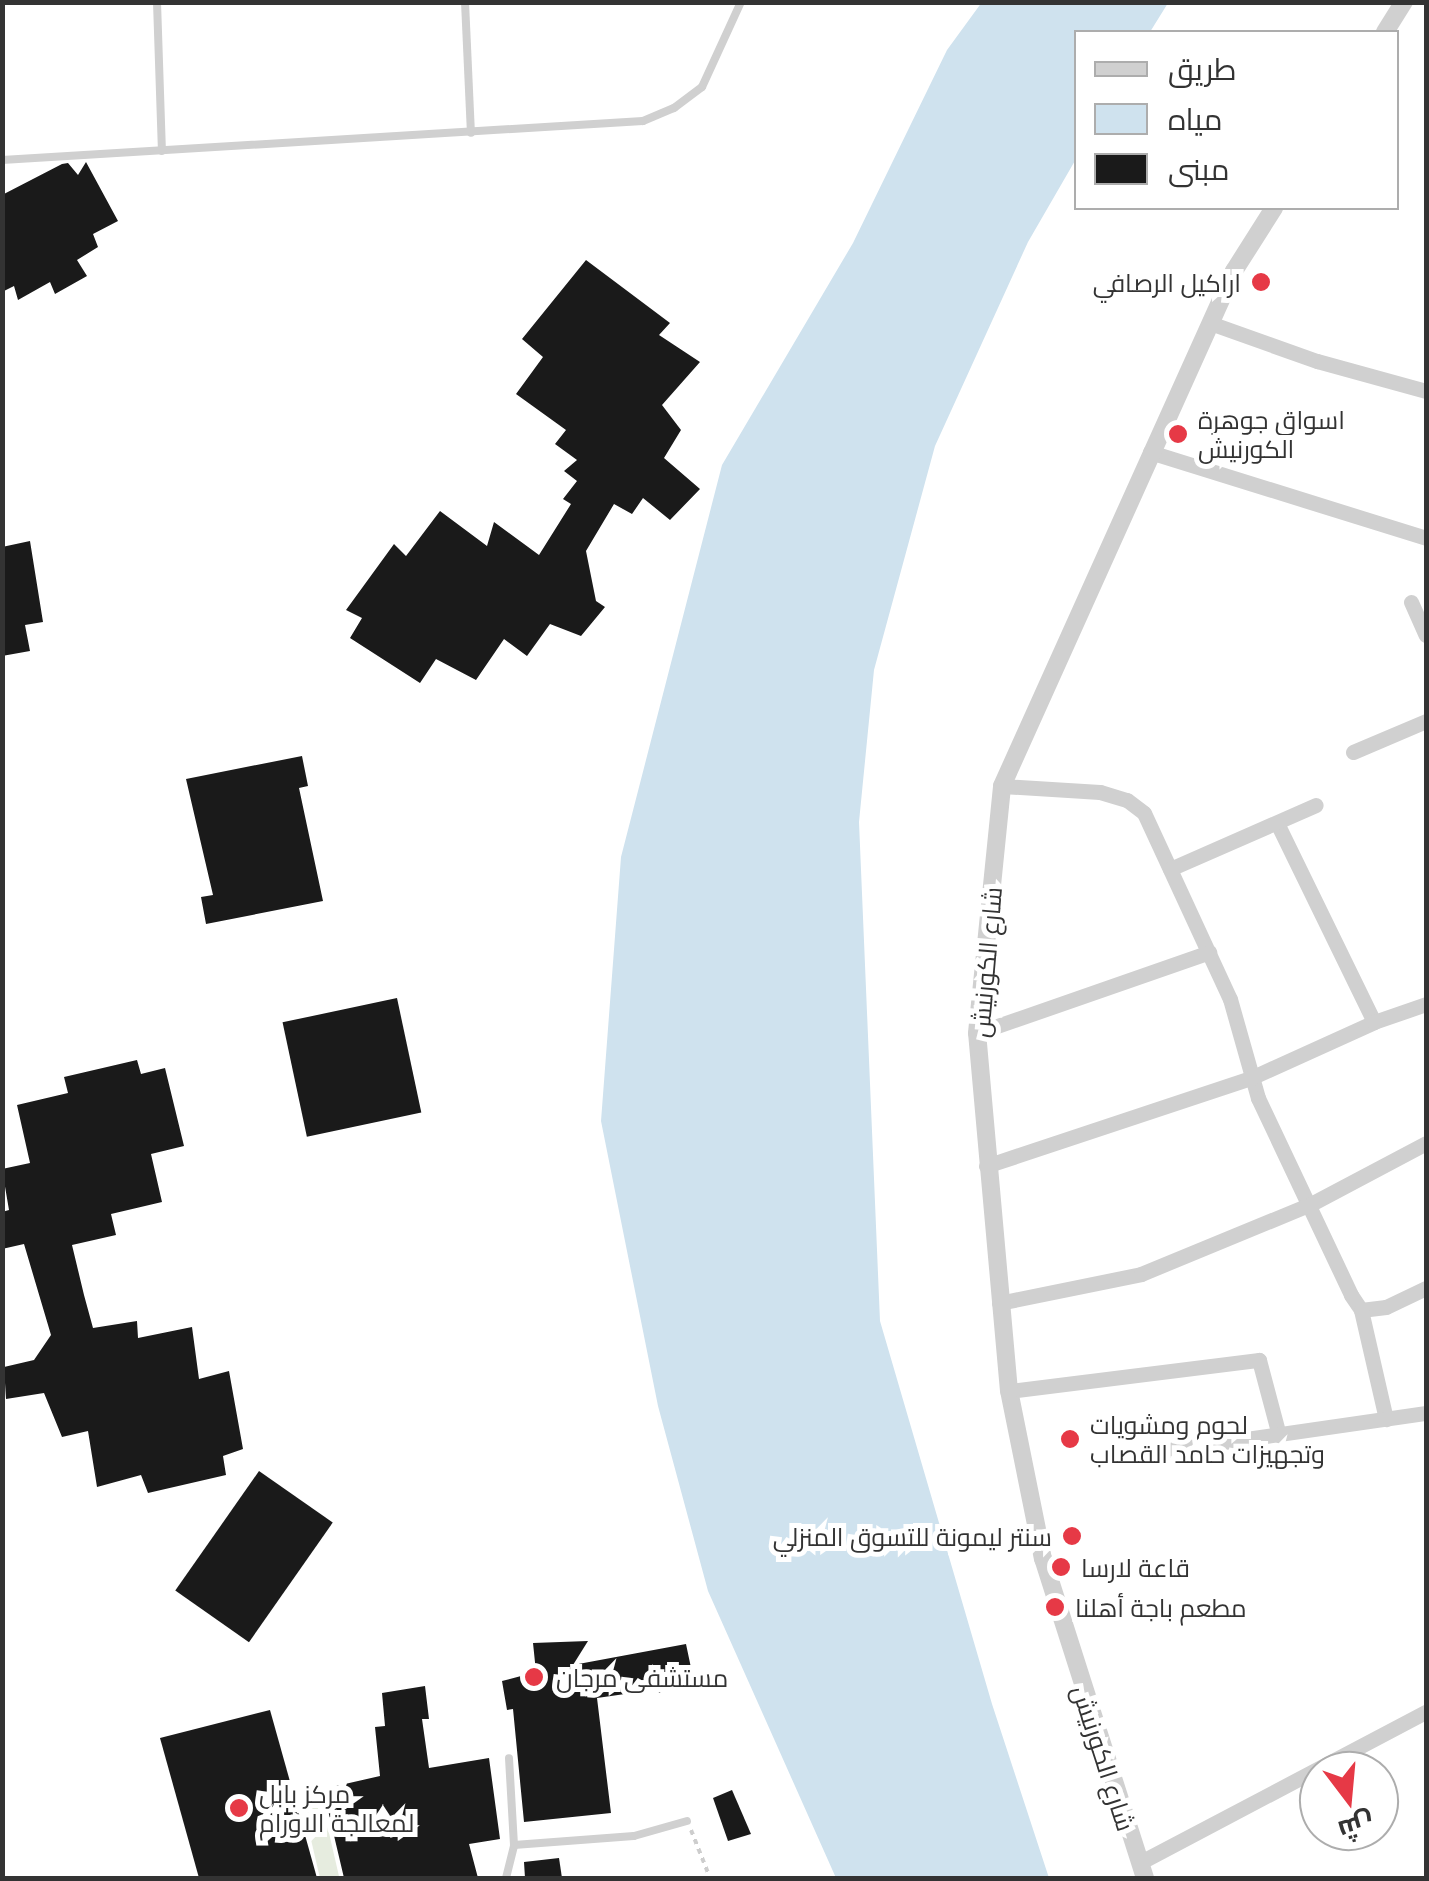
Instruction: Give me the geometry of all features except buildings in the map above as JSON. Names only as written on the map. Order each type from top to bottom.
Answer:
[{"type":"street","points":[[1386,30],[1404,2]]},
{"type":"street","name":"شارع الكورنيش","points":[[1142,1871],[1043,1559],[1009,1392],[977,1033],[1002,786],[1234,271],[1273,210]]},
{"type":"street","points":[[1210,323],[1318,361],[1426,392]]},
{"type":"street","points":[[1150,452],[1426,538]]},
{"type":"street","points":[[1410,602],[1426,635]]},
{"type":"street","points":[[1352,752],[1426,721]]},
{"type":"street","points":[[1002,786],[1100,792],[1127,800],[1144,813],[1230,998],[1269,1122],[1362,1310],[1386,1419]]},
{"type":"street","points":[[1170,868],[1316,805]]},
{"type":"street","points":[[1278,823],[1374,1022]]},
{"type":"street","points":[[977,1033],[1209,952]]},
{"type":"street","points":[[986,1166],[1253,1077],[1374,1022],[1426,1004]]},
{"type":"street","points":[[999,1304],[1141,1274],[1311,1204],[1426,1143]]},
{"type":"street","points":[[1362,1310],[1386,1307],[1426,1288]]},
{"type":"street","points":[[1009,1392],[1259,1360],[1279,1435]]},
{"type":"street","points":[[1148,1453],[1426,1413]]},
{"type":"street","points":[[1142,1871],[1426,1712]]},
{"type":"lane","points":[[157,2],[162,151]]},
{"type":"lane","points":[[464,2],[470,133]]},
{"type":"lane","points":[[2,160],[643,121],[674,108],[702,87],[741,2]]},
{"type":"lane","points":[[506,1878],[514,1845],[509,1758]]},
{"type":"lane","points":[[514,1845],[634,1836],[688,1821]]},
{"type":"path","points":[[688,1821],[710,1878]]},
{"type":"shaded area","points":[[320,1794],[339,1878],[320,1878],[301,1798]]},
{"type":"water","points":[[982,2],[1168,3],[1151,30],[1074,30],[1074,162],[1028,242],[935,446],[874,670],[859,822],[880,1321],[992,1704],[1049,1878],[836,1878],[708,1591],[658,1406],[601,1121],[621,857],[722,465],[853,243],[947,50]]},
{"type":"place","name":"اراكيل الرصافي","points":[[1261,282]]},
{"type":"place","name":"اسواق جوهرة الكورنيش","points":[[1178,434]]},
{"type":"place","name":"لحوم ومشويات وتجهيزات حامد القصاب","points":[[1070,1439]]},
{"type":"place","name":"سنتر ليمونة للتسوق المنزلي","points":[[1072,1536]]},
{"type":"place","name":"قاعة لارسا","points":[[1061,1567]]},
{"type":"place","name":"مطعم باجة أهلنا","points":[[1055,1607]]},
{"type":"place","name":"مستشفى مرجان","points":[[534,1677]]},
{"type":"place","name":"مركز بابل لمعالجة الاورام","points":[[239,1808]]}]
